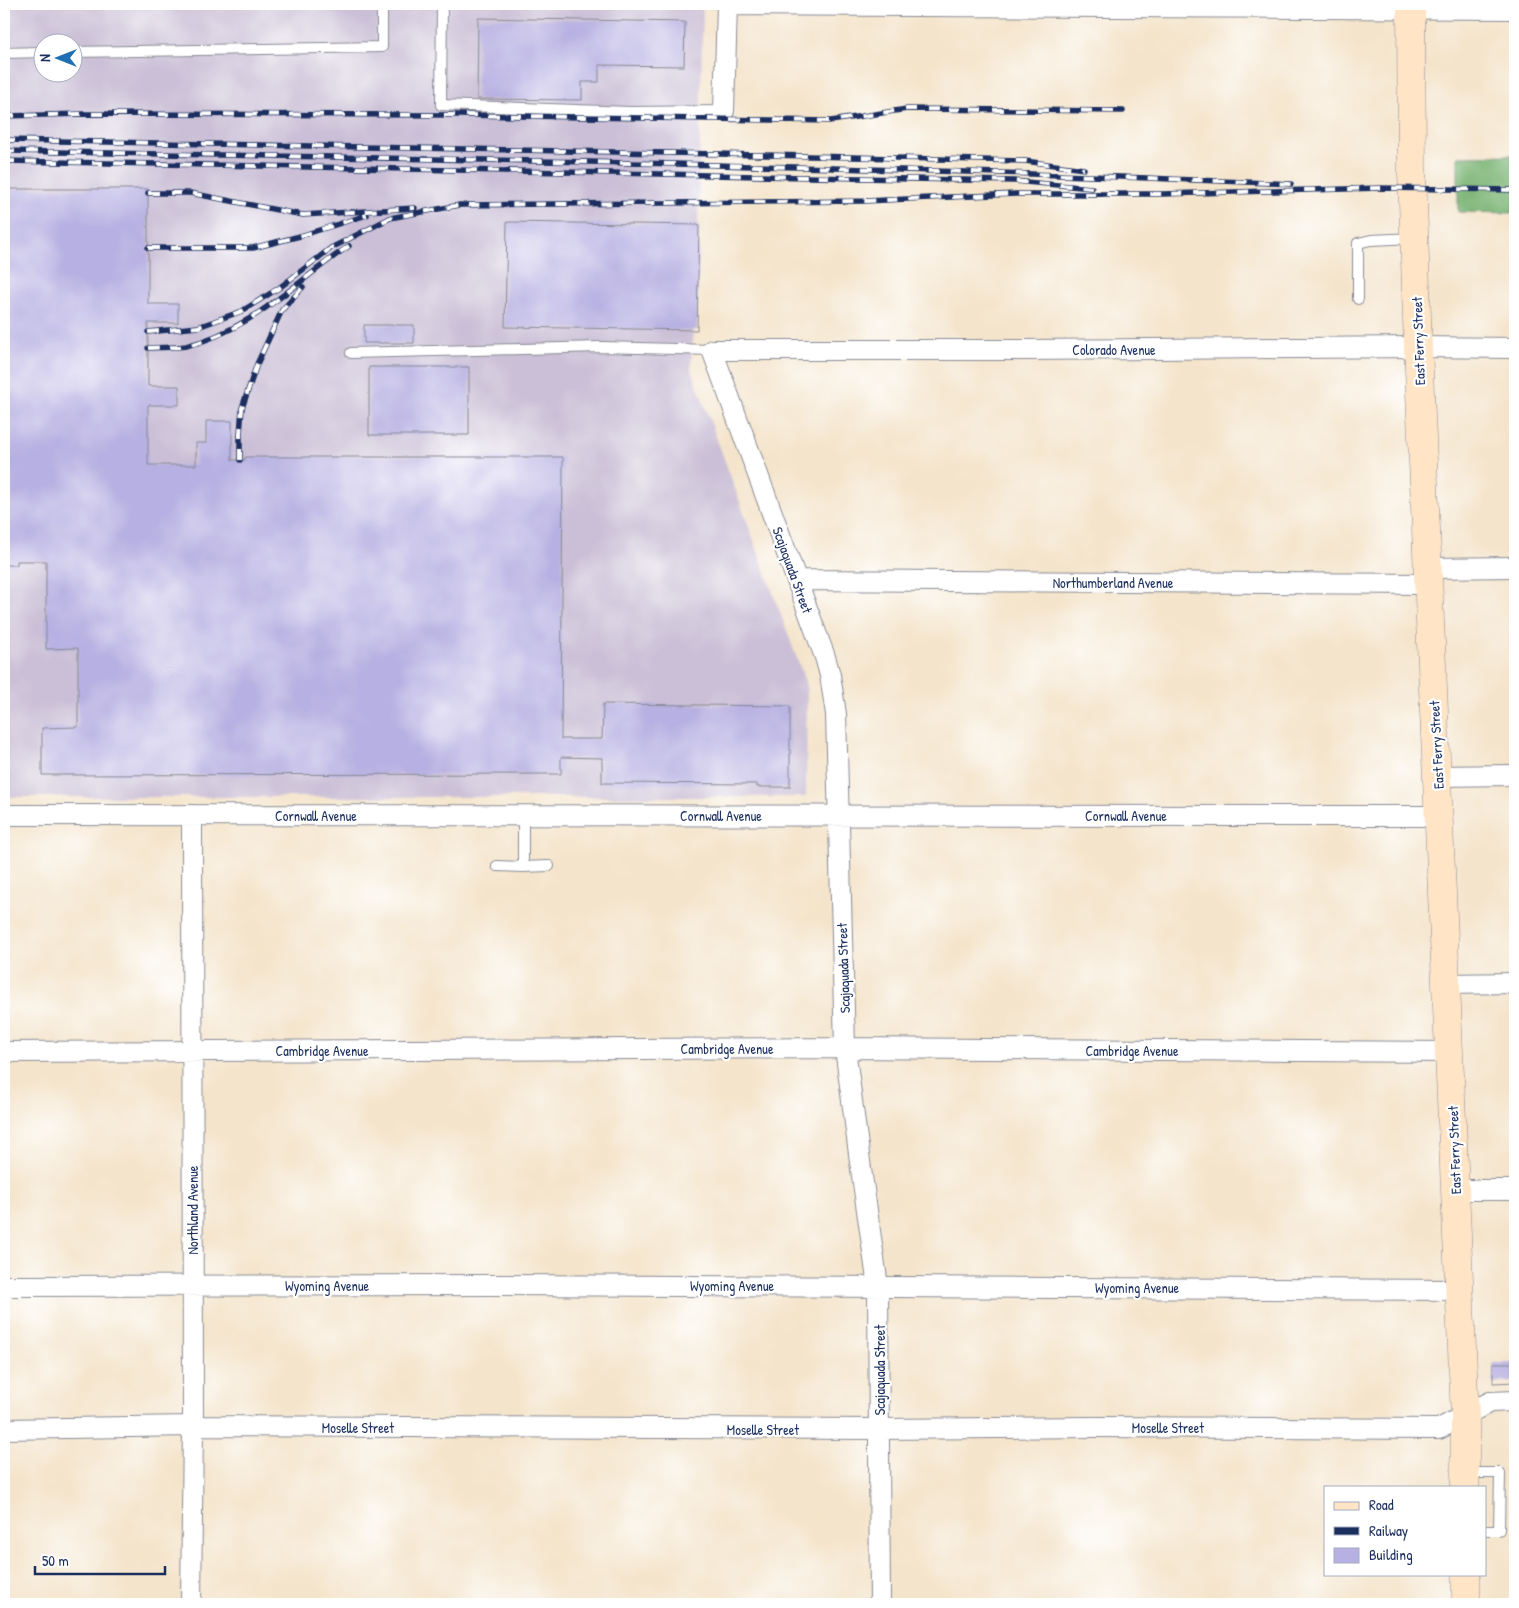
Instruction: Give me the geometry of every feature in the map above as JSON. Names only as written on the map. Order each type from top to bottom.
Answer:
[{"type":"street","points":[[724,111],[727,4],[1410,6],[1515,9]]},
{"type":"street","name":"East Ferry Street","points":[[1410,6],[1412,172],[1418,347],[1450,1052],[1464,1416],[1464,1480]]},
{"type":"street","name":"Colorado Avenue","points":[[712,350],[1515,348]]},
{"type":"street","name":"Scajaquada Street","points":[[712,350],[825,657],[836,714],[845,1048],[878,1286],[880,1604]]},
{"type":"street","name":"Northumberland Avenue","points":[[797,580],[1428,576],[1515,567]]},
{"type":"street","points":[[1437,776],[1515,775]]},
{"type":"street","name":"Cornwall Avenue","points":[[4,815],[1439,816]]},
{"type":"street","name":"Northland Avenue","points":[[191,1604],[192,815]]},
{"type":"street","points":[[1446,984],[1515,983]]},
{"type":"street","name":"Cambridge Avenue","points":[[4,1052],[845,1048],[1450,1052]]},
{"type":"street","points":[[1455,1190],[1515,1190]]},
{"type":"street","name":"Wyoming Avenue","points":[[4,1286],[878,1286],[1459,1290]]},
{"type":"street","name":"Moselle Street","points":[[4,1429],[192,1426],[1439,1429],[1490,1402],[1515,1401]]},
{"type":"street","points":[[1466,1576],[1466,1604]]},
{"type":"lane","points":[[82,52],[382,47],[382,4]]},
{"type":"lane","points":[[442,4],[441,105],[629,112],[724,111]]},
{"type":"lane","points":[[4,53],[32,52]]},
{"type":"lane","points":[[1358,300],[1358,244],[1371,240],[1415,238]]},
{"type":"lane","points":[[351,353],[602,348],[712,350]]},
{"type":"lane","points":[[523,815],[524,867]]},
{"type":"lane","points":[[497,866],[550,866]]},
{"type":"lane","points":[[1464,1480],[1500,1472],[1499,1530],[1486,1530]]},
{"type":"shaded area","points":[[4,4],[703,4],[698,221],[691,368],[807,686],[806,797],[4,797]]},
{"type":"green space","points":[[1515,155],[1515,213],[1458,212],[1458,156]]},
{"type":"building","points":[[478,18],[685,22],[684,66],[599,65],[599,82],[582,82],[582,100],[477,99]]},
{"type":"building","points":[[4,189],[148,189],[148,304],[178,304],[178,323],[148,323],[148,386],[179,386],[179,405],[148,405],[148,465],[196,465],[196,443],[206,443],[206,421],[232,421],[232,460],[245,460],[245,457],[563,457],[561,739],[602,739],[603,704],[790,706],[790,787],[757,787],[757,784],[602,783],[602,758],[561,757],[561,774],[42,775],[42,728],[78,727],[78,648],[46,649],[46,561],[17,561],[17,565],[4,565]]},
{"type":"building","points":[[507,222],[699,225],[697,330],[505,327]]},
{"type":"building","points":[[364,325],[414,325],[414,343],[364,343]]},
{"type":"building","points":[[369,367],[469,367],[469,435],[369,435]]},
{"type":"building","points":[[1493,1363],[1515,1363],[1515,1382],[1493,1383]]},
{"type":"railway","points":[[4,116],[84,114],[460,115],[831,121],[907,109],[1123,111]]},
{"type":"railway","points":[[4,140],[1025,161],[1084,169]]},
{"type":"railway","points":[[4,151],[808,167],[1291,184]]},
{"type":"railway","points":[[4,161],[1014,181],[1092,188]]},
{"type":"railway","points":[[148,332],[198,327],[242,311],[279,288],[331,248],[390,218],[460,205],[865,201],[1016,194],[1162,194],[1381,188],[1515,190]]},
{"type":"railway","points":[[148,193],[190,193],[303,215],[415,208]]},
{"type":"railway","points":[[148,248],[253,248],[300,236],[367,215]]},
{"type":"railway","points":[[148,348],[186,346],[210,339],[232,329],[272,304],[349,246]]},
{"type":"railway","points":[[240,460],[242,408],[257,364],[282,310],[303,287]]}]
